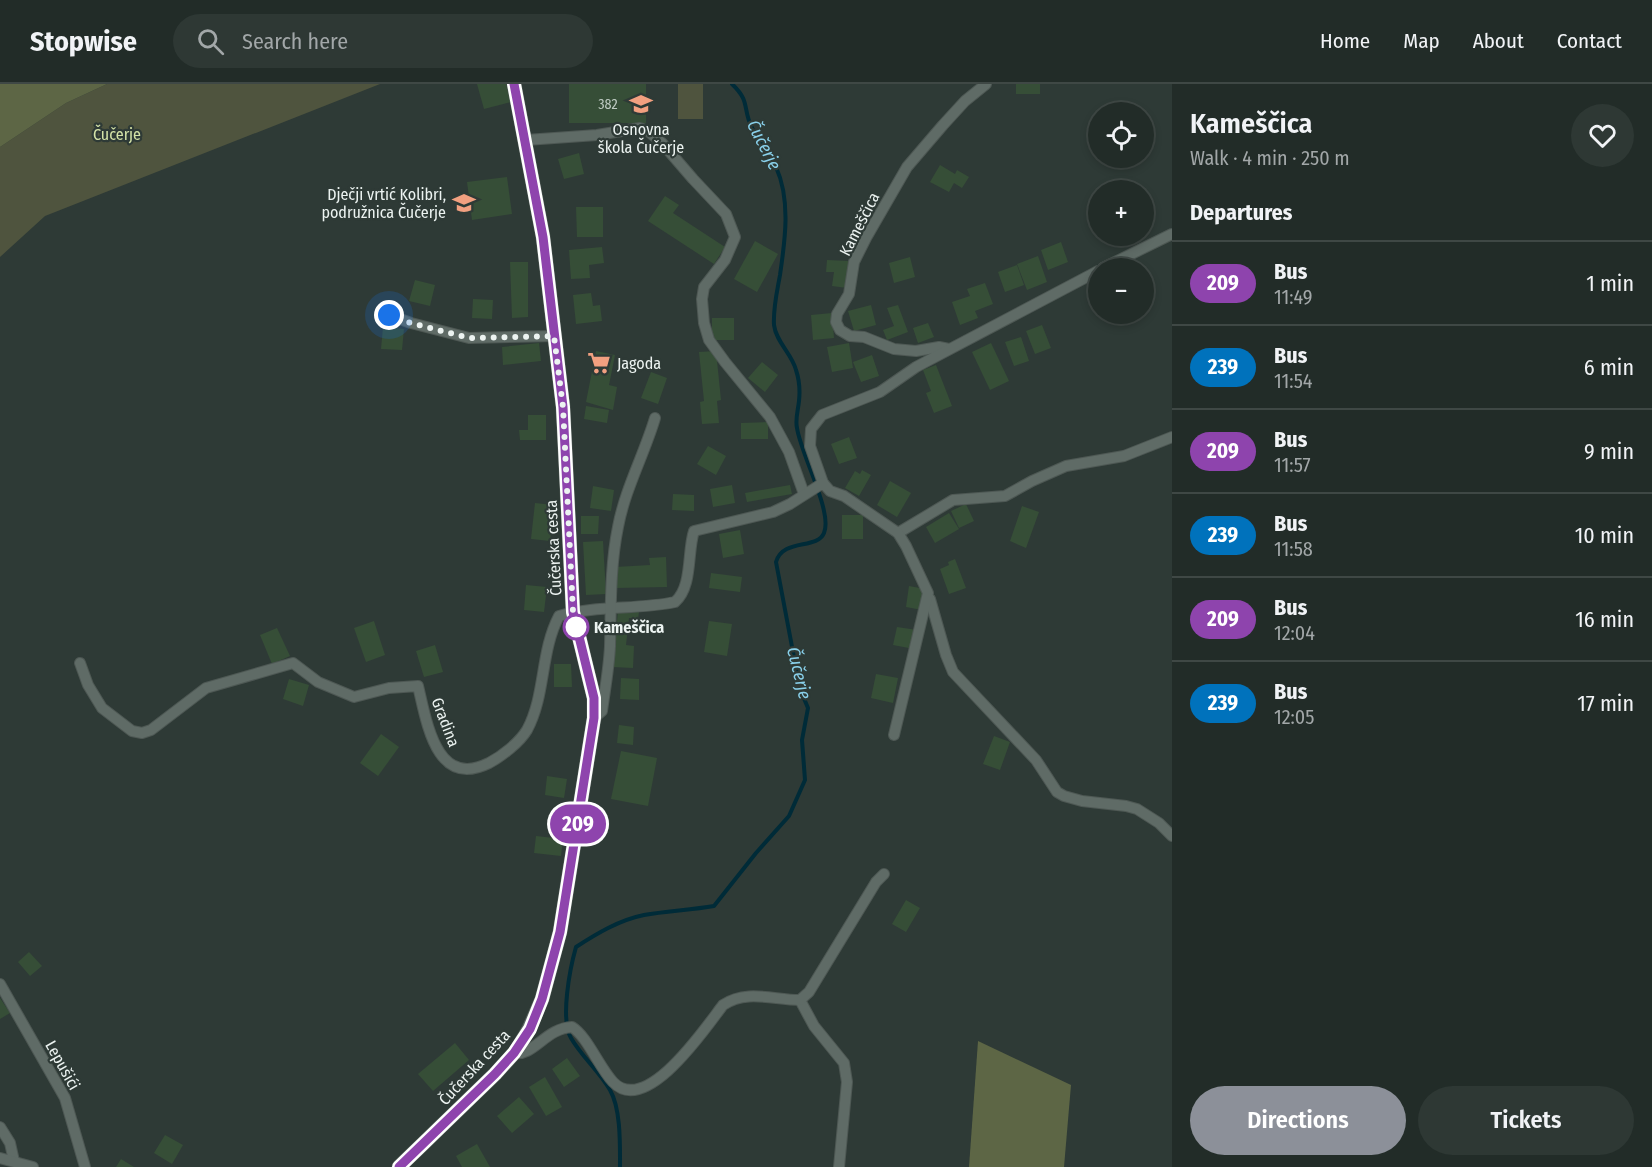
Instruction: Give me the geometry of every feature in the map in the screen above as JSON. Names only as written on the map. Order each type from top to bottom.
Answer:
[{"type":"street","name":"Čučerska cesta","points":[[399,1167],[514,1053],[530,1029],[542,999],[560,932],[594,718],[594,698],[573,612],[563,407],[543,237],[514,84]]},
{"type":"street","name":"Kameščica","points":[[949,349],[939,347],[916,351],[894,349],[864,337],[850,336],[840,330],[836,322],[837,314],[849,294],[854,262],[907,167],[965,101],[986,84]]},
{"type":"street","points":[[526,140],[597,135],[640,128],[648,130],[726,214],[735,237],[725,260],[704,287],[702,300],[704,322],[709,340],[770,417],[789,452],[815,488]]},
{"type":"street","points":[[1123,258],[1172,234]]},
{"type":"street","name":"Kameščica","points":[[815,488],[810,446],[811,429],[822,415],[880,392],[916,367],[1088,276]]},
{"type":"street","points":[[389,315],[469,338],[554,336]]},
{"type":"street","points":[[594,718],[602,711],[610,650],[613,559],[623,503],[646,448],[655,418]]},
{"type":"street","points":[[898,533],[953,500],[1005,496],[1066,466],[1124,456],[1172,437]]},
{"type":"street","points":[[573,612],[675,602],[683,591],[694,531],[773,512],[815,488],[831,491],[844,496],[898,533],[928,593],[953,672],[1036,760],[1057,792],[1082,801],[1137,809],[1160,823],[1172,836]]},
{"type":"street","points":[[894,735],[928,593]]},
{"type":"street","name":"Gradina","points":[[80,663],[94,697],[102,708],[135,732],[142,733],[151,730],[206,688],[293,663],[318,682],[354,697],[389,688],[418,686],[426,721],[437,751],[456,768],[468,770],[498,759],[526,731],[536,708],[551,631],[559,616],[573,612]]},
{"type":"street","points":[[514,1053],[525,1053],[560,1027],[572,1027],[581,1034],[592,1054],[614,1083],[623,1089],[634,1089],[654,1082],[672,1068],[723,1005],[733,998],[753,996],[800,1000],[809,992],[876,882],[884,874]]},
{"type":"street","name":"Lepušići","points":[[0,984],[65,1098],[85,1167]]},
{"type":"street","points":[[800,1000],[814,1026],[844,1063],[847,1082],[839,1167]]},
{"type":"street","points":[[0,1127],[10,1143],[14,1161]]},
{"type":"street","points":[[0,1158],[33,1167]]},
{"type":"green space","points":[[0,84],[107,84],[66,103],[0,147]]},
{"type":"green space","name":"Čučerje","points":[[107,84],[380,84],[45,216],[0,257],[0,147],[66,103]]},
{"type":"green space","points":[[678,84],[703,84],[703,119],[678,119]]},
{"type":"green space","points":[[978,1041],[1071,1085],[1064,1167],[969,1167]]},
{"type":"building","points":[[477,84],[506,84],[511,102],[484,109]]},
{"type":"building","points":[[569,84],[646,84],[646,123],[569,123]]},
{"type":"building","points":[[1016,84],[1040,84],[1040,94],[1016,94]]},
{"type":"building","points":[[579,153],[584,174],[564,179],[558,159]]},
{"type":"building","points":[[940,165],[955,174],[957,170],[969,177],[962,188],[954,183],[949,192],[930,182]]},
{"type":"building","points":[[507,177],[512,214],[472,220],[467,182]]},
{"type":"building","points":[[665,196],[679,205],[673,213],[725,247],[714,264],[648,221]]},
{"type":"building","points":[[576,207],[603,207],[603,237],[577,237]]},
{"type":"building","points":[[755,241],[778,254],[757,292],[734,279]]},
{"type":"building","points":[[1061,242],[1068,262],[1048,270],[1041,250]]},
{"type":"building","points":[[602,247],[604,263],[589,265],[590,278],[571,279],[569,250]]},
{"type":"building","points":[[1038,256],[1047,282],[1027,290],[1017,264]]},
{"type":"building","points":[[910,257],[915,277],[894,283],[889,263]]},
{"type":"building","points":[[827,260],[849,261],[847,288],[832,286],[834,272],[826,272]]},
{"type":"building","points":[[510,262],[528,262],[528,317],[512,318]]},
{"type":"building","points":[[1017,265],[1024,285],[1005,292],[998,272]]},
{"type":"building","points":[[415,280],[435,285],[430,306],[409,301]]},
{"type":"building","points":[[985,283],[993,304],[975,311],[978,318],[960,325],[952,302],[970,296],[967,289]]},
{"type":"building","points":[[591,293],[593,306],[600,305],[602,321],[576,324],[573,295]]},
{"type":"building","points":[[473,299],[493,300],[492,319],[472,318]]},
{"type":"building","points":[[871,305],[876,325],[854,331],[848,311]]},
{"type":"building","points":[[898,305],[908,332],[887,340],[883,330],[894,326],[887,308]]},
{"type":"building","points":[[832,313],[834,338],[813,340],[811,315]]},
{"type":"building","points":[[712,318],[734,318],[734,340],[712,340]]},
{"type":"building","points":[[928,323],[934,337],[918,343],[913,328]]},
{"type":"building","points":[[1042,325],[1051,348],[1035,354],[1026,331]]},
{"type":"building","points":[[383,327],[404,329],[402,350],[381,349]]},
{"type":"building","points":[[1021,337],[1029,361],[1014,366],[1005,342]]},
{"type":"building","points":[[539,343],[541,361],[503,365],[502,347]]},
{"type":"building","points":[[849,343],[853,368],[832,372],[827,347]]},
{"type":"building","points":[[991,343],[1009,381],[990,390],[972,352]]},
{"type":"building","points":[[596,351],[615,355],[609,385],[617,387],[613,410],[586,402]]},
{"type":"building","points":[[716,351],[721,400],[717,401],[719,423],[702,424],[700,402],[704,401],[699,352]]},
{"type":"building","points":[[872,355],[879,376],[861,382],[853,362]]},
{"type":"building","points":[[762,362],[778,375],[765,392],[748,378]]},
{"type":"building","points":[[936,365],[952,406],[934,413],[926,393],[931,391],[923,370]]},
{"type":"building","points":[[651,372],[667,378],[658,404],[641,398]]},
{"type":"building","points":[[586,406],[609,410],[607,423],[584,419]]},
{"type":"building","points":[[528,415],[546,415],[546,440],[520,440],[519,430],[528,430]]},
{"type":"building","points":[[768,422],[768,439],[741,439],[741,423]]},
{"type":"building","points":[[849,437],[857,458],[839,464],[831,444]]},
{"type":"building","points":[[708,446],[726,456],[716,475],[697,464]]},
{"type":"building","points":[[862,470],[871,475],[859,496],[845,488],[855,471],[860,474]]},
{"type":"building","points":[[890,481],[911,493],[897,517],[877,505]]},
{"type":"building","points":[[732,485],[735,503],[713,507],[710,489]]},
{"type":"building","points":[[790,485],[792,494],[747,502],[745,493]]},
{"type":"building","points":[[593,486],[614,490],[611,511],[590,508]]},
{"type":"building","points":[[673,494],[694,495],[694,511],[672,510]]},
{"type":"building","points":[[535,503],[554,505],[550,541],[531,539]]},
{"type":"building","points":[[966,504],[974,521],[959,528],[951,511]]},
{"type":"building","points":[[1022,506],[1039,512],[1026,548],[1010,541]]},
{"type":"building","points":[[949,513],[959,529],[935,543],[926,527]]},
{"type":"building","points":[[842,515],[863,515],[863,539],[842,539]]},
{"type":"building","points":[[581,516],[599,516],[598,534],[581,534]]},
{"type":"building","points":[[740,530],[744,554],[723,558],[719,534]]},
{"type":"building","points":[[603,541],[606,594],[586,595],[583,542]]},
{"type":"building","points":[[666,557],[667,587],[615,588],[615,567],[650,565],[649,558]]},
{"type":"building","points":[[955,559],[966,588],[949,594],[940,569]]},
{"type":"building","points":[[711,573],[742,577],[740,592],[709,588]]},
{"type":"building","points":[[526,585],[547,587],[544,612],[524,610]]},
{"type":"building","points":[[909,586],[925,589],[922,610],[906,607]]},
{"type":"building","points":[[618,610],[639,612],[638,619],[629,618],[626,645],[634,646],[633,668],[613,667]]},
{"type":"building","points":[[374,621],[385,655],[366,662],[354,628]]},
{"type":"building","points":[[709,621],[732,624],[727,656],[704,652]]},
{"type":"building","points":[[897,627],[917,630],[914,649],[893,645]]},
{"type":"building","points":[[277,628],[290,656],[272,664],[260,635]]},
{"type":"building","points":[[435,645],[443,672],[424,677],[416,651]]},
{"type":"building","points":[[554,664],[571,664],[572,687],[554,687]]},
{"type":"building","points":[[876,674],[898,678],[893,703],[871,698]]},
{"type":"building","points":[[621,678],[639,679],[639,700],[620,699]]},
{"type":"building","points":[[289,679],[309,685],[303,706],[283,699]]},
{"type":"building","points":[[619,725],[634,727],[633,745],[617,743]]},
{"type":"building","points":[[381,734],[399,747],[378,776],[360,763]]},
{"type":"building","points":[[994,736],[1010,742],[1000,770],[983,764]]},
{"type":"building","points":[[621,751],[657,758],[648,806],[611,799]]},
{"type":"building","points":[[547,776],[567,779],[564,798],[545,795]]},
{"type":"building","points":[[536,836],[563,839],[561,856],[534,853]]},
{"type":"building","points":[[906,900],[920,908],[906,932],[892,924]]},
{"type":"building","points":[[29,952],[42,966],[30,976],[18,962]]},
{"type":"building","points":[[0,998],[10,1013],[0,1019]]},
{"type":"building","points":[[455,1043],[469,1060],[433,1091],[418,1074]]},
{"type":"building","points":[[567,1058],[580,1076],[564,1087],[552,1069]]},
{"type":"building","points":[[545,1077],[562,1107],[546,1116],[529,1087]]},
{"type":"building","points":[[519,1097],[534,1114],[512,1133],[497,1116]]},
{"type":"building","points":[[165,1135],[183,1145],[172,1164],[154,1153]]},
{"type":"building","points":[[477,1144],[490,1167],[462,1167],[456,1156]]},
{"type":"building","points":[[121,1159],[134,1167],[116,1167]]},
{"type":"waterway","name":"Čučerje","points":[[620,1167],[619,1127],[614,1098],[606,1083],[575,1045],[568,1029],[567,993],[576,947],[608,928],[635,917],[714,906],[789,816],[805,780],[802,740],[808,708],[800,689],[776,562],[785,550],[820,538],[826,524],[797,428],[799,381],[794,364],[778,337],[774,325],[785,235],[784,193],[773,162],[749,121],[742,96],[732,84]]},
{"type":"bus line","name":"209","points":[[399,1167],[495,1074],[514,1053],[530,1029],[542,999],[560,932],[594,718],[594,698],[573,612],[563,407],[543,237],[514,84]]},
{"type":"place","name":"Osnovna škola Čučerje","points":[[641,104]]},
{"type":"place","name":"Dječji vrtić Kolibri, podružnica Čučerje","points":[[464,203]]},
{"type":"place","name":"Jagoda","points":[[599,363]]},
{"type":"place","name":"Kameščica","points":[[576,627]]},
{"type":"route","points":[[389,315],[469,338],[554,336],[563,407],[573,612],[578,634],[576,627]]}]
